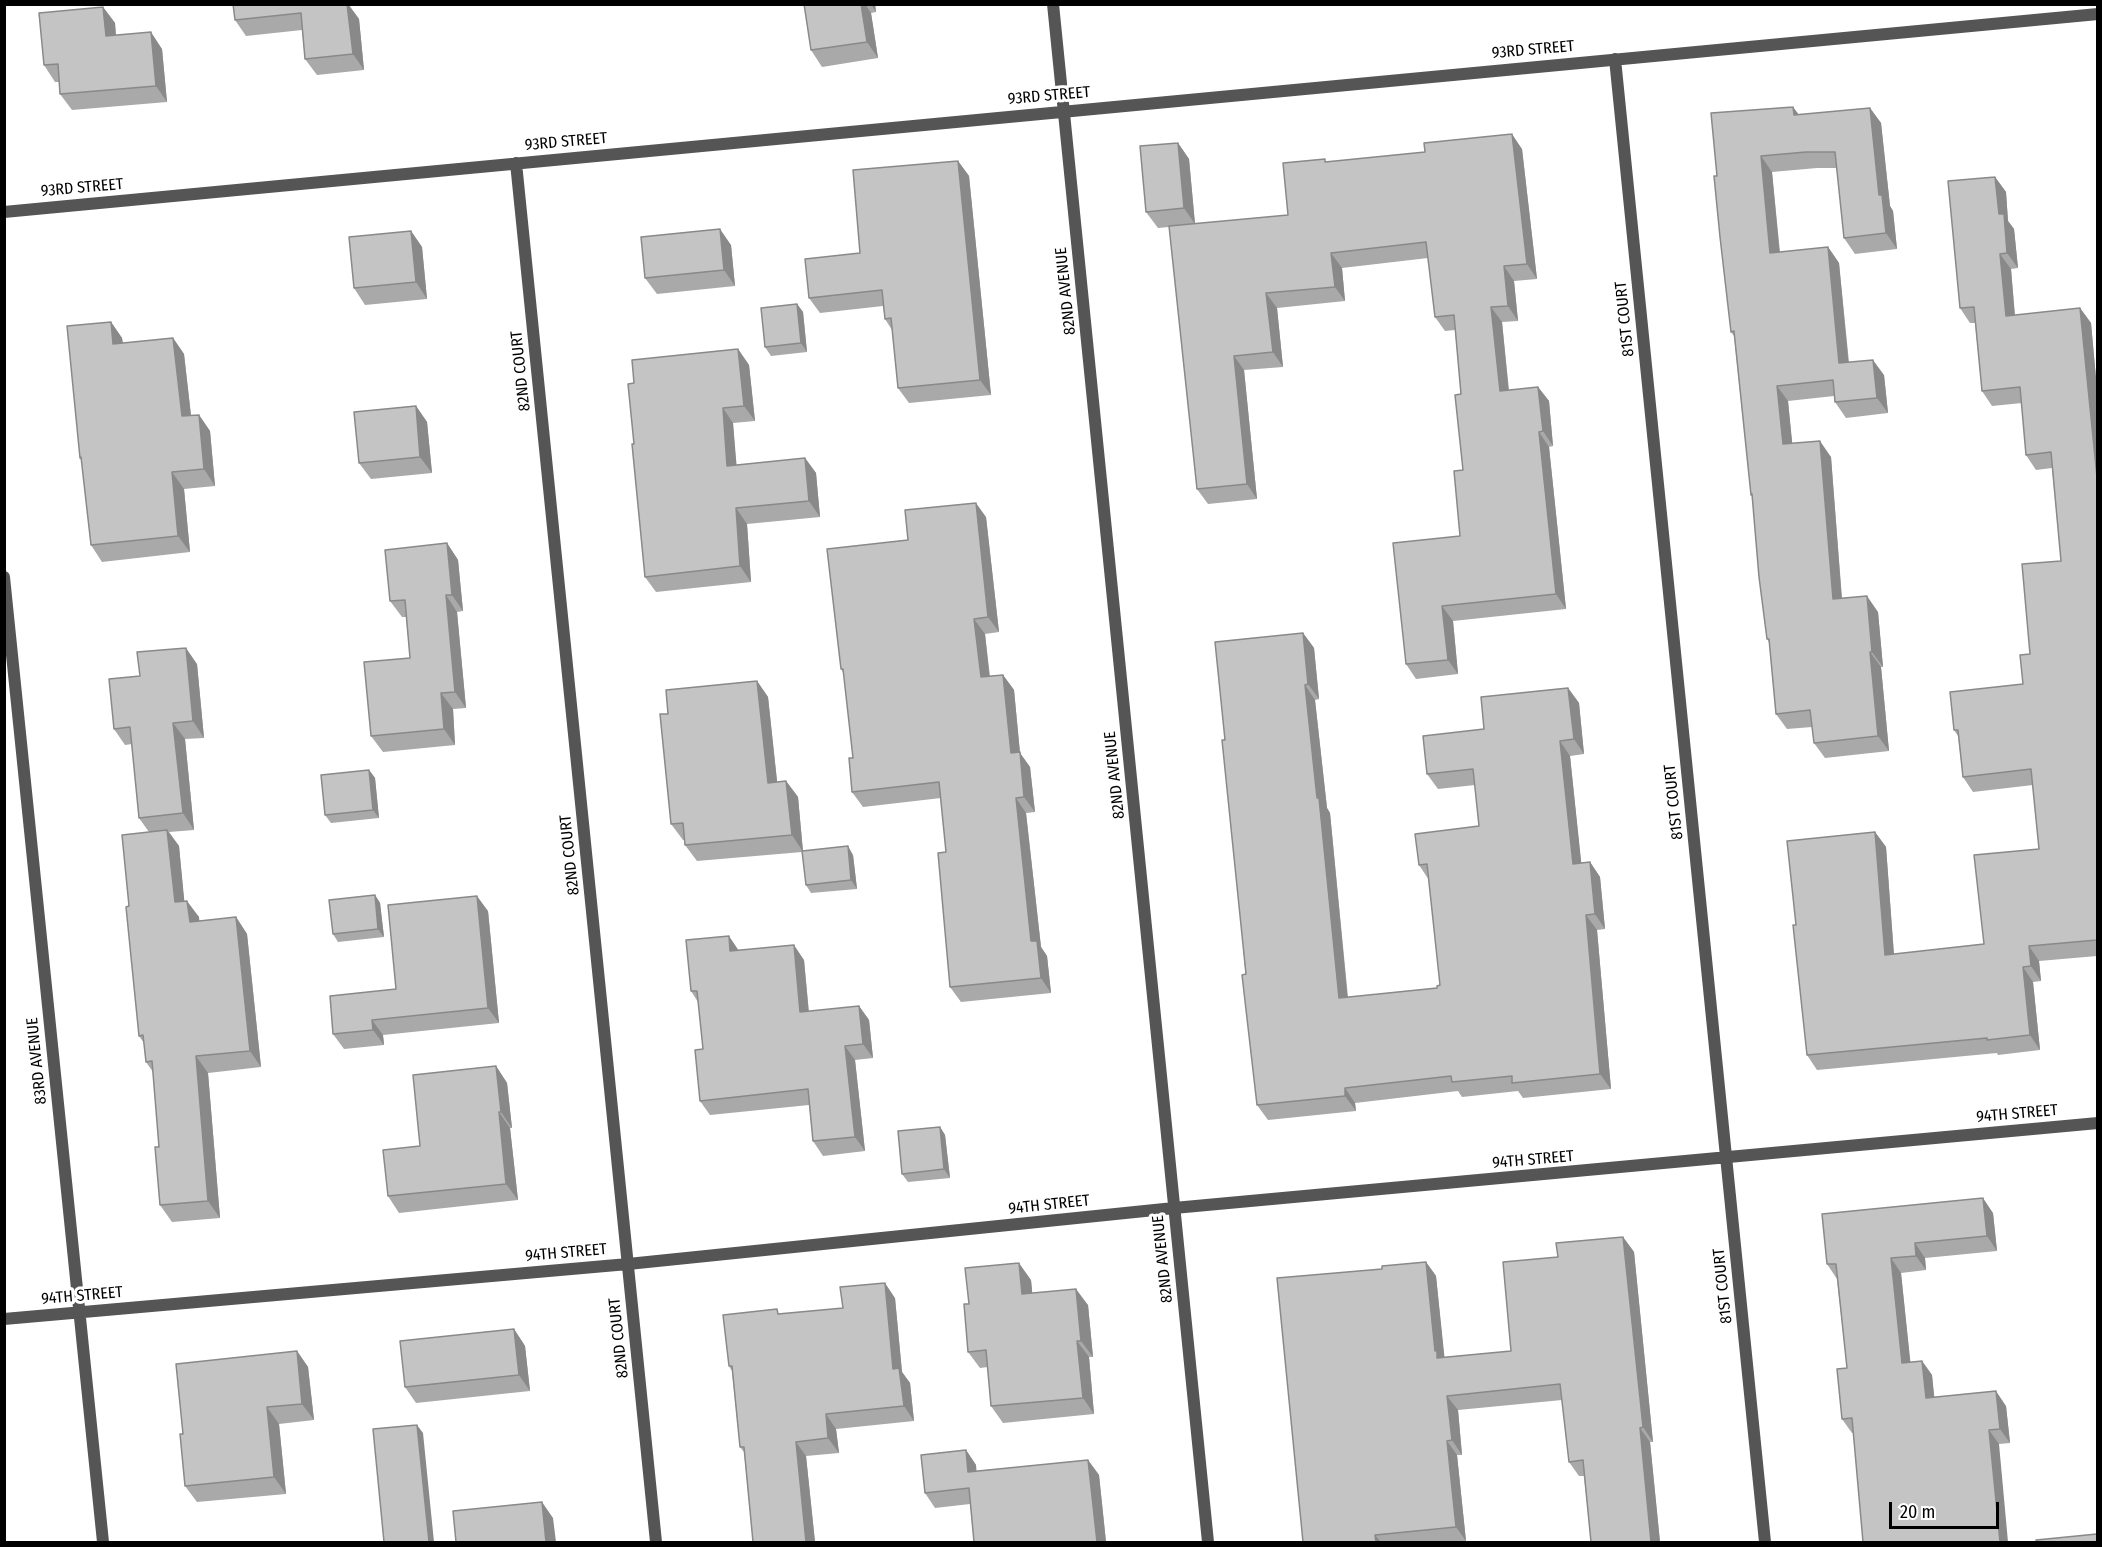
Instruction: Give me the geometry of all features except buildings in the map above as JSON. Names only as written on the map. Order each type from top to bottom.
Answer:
[{"type":"street","name":"82ND AVENUE","points":[[1053,4],[1208,1542]]},
{"type":"street","name":"93RD STREET","points":[[4,212],[2097,14]]},
{"type":"street","name":"81ST COURT","points":[[1615,59],[1765,1542]]},
{"type":"street","name":"82ND COURT","points":[[516,163],[656,1542]]},
{"type":"street","name":"83RD AVENUE","points":[[4,577],[103,1542]]},
{"type":"street","name":"94TH STREET","points":[[4,1319],[628,1264],[1174,1208],[1727,1159],[2097,1123]]}]
